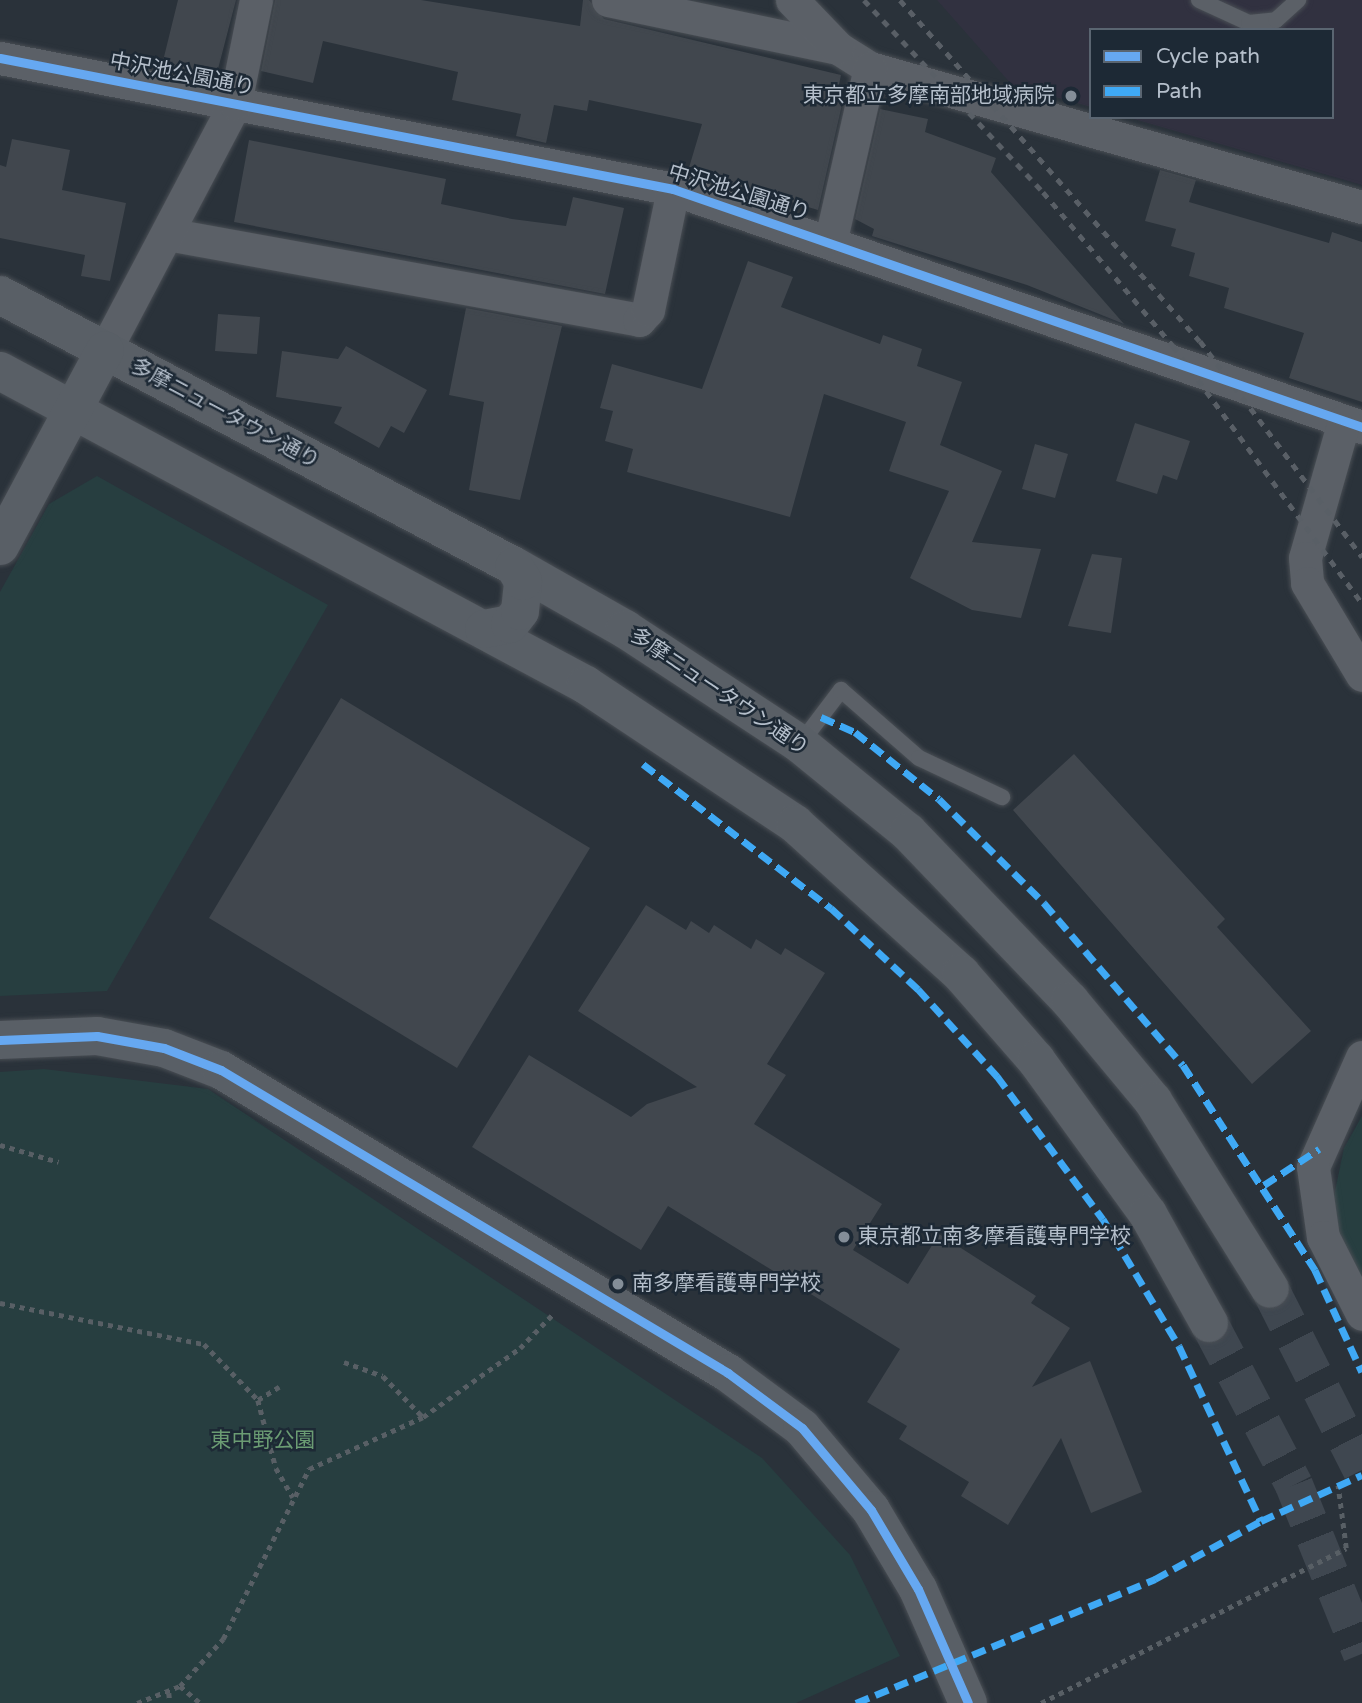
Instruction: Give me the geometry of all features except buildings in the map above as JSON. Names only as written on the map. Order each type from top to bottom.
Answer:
[{"type":"main road","name":"多摩ニュータウン通り","points":[[0,295],[514,566],[625,629],[800,744],[908,832],[1070,1001],[1153,1101],[1270,1289]]},
{"type":"main road","points":[[0,546],[105,350]]},
{"type":"main road","points":[[0,371],[484,629],[725,773],[860,878],[941,955],[1101,1143],[1209,1323]]},
{"type":"main road","points":[[484,629],[510,624],[520,611],[523,581],[514,566]]},
{"type":"main road","points":[[0,1040],[97,1036],[164,1048],[220,1070],[728,1373],[802,1428],[871,1510],[918,1589],[968,1703]]},
{"type":"street","points":[[105,350],[235,103],[256,0]]},
{"type":"street","points":[[608,0],[838,48]]},
{"type":"street","points":[[792,0],[838,48],[870,68],[1362,207]]},
{"type":"street","name":"中沢池公園通り","points":[[0,58],[673,189],[831,239],[1353,424]]},
{"type":"street","points":[[831,239],[870,68]]},
{"type":"street","points":[[167,234],[639,320],[649,310],[673,189]]},
{"type":"street","points":[[1353,424],[1305,558],[1307,583],[1362,675]]},
{"type":"street","points":[[1362,1057],[1313,1167],[1323,1237],[1362,1314]]},
{"type":"lane","points":[[1199,0],[1249,23],[1276,20],[1298,0]]},
{"type":"lane","points":[[800,744],[841,690],[919,758],[1002,797]]},
{"type":"path","points":[[0,1145],[59,1162]]},
{"type":"path","points":[[0,1303],[51,1312],[77,1323],[157,1330],[204,1344],[258,1400],[276,1468],[293,1497]]},
{"type":"path","points":[[137,1703],[169,1693],[180,1686],[245,1607],[262,1554],[309,1469],[423,1417],[520,1348],[562,1305]]},
{"type":"path","points":[[44,1323],[51,1312]]},
{"type":"path","points":[[344,1362],[383,1376],[423,1417]]},
{"type":"path","points":[[258,1400],[279,1387]]},
{"type":"path","points":[[1041,1703],[1346,1548],[1338,1486]]},
{"type":"path","points":[[180,1686],[200,1703]]},
{"type":"path","points":[[169,1693],[170,1703]]},
{"type":"shaded area","name":"東京都立多摩南部地域病院","points":[[937,0],[1362,0],[1362,185],[1134,119],[1334,119],[1334,28],[1089,28],[1089,106],[1012,85]]},
{"type":"green space","points":[[97,476],[328,605],[107,991],[0,996],[0,592],[49,504]]},
{"type":"green space","name":"東中野公園","points":[[44,1069],[208,1089],[762,1458],[850,1555],[900,1656],[796,1703],[0,1703],[0,1072]]},
{"type":"green space","points":[[1362,1116],[1362,1294],[1338,1241],[1334,1196],[1344,1148]]},
{"type":"tunnel","points":[[1270,1289],[1362,1470]]},
{"type":"tunnel","points":[[1209,1323],[1294,1485],[1362,1654]]},
{"type":"railway","points":[[864,0],[1043,192],[1173,346],[1362,603]]},
{"type":"railway","points":[[900,0],[1200,341],[1362,557]]},
{"type":"marked path","points":[[821,717],[855,732],[939,799],[1044,903],[1183,1065],[1315,1270],[1362,1372]]},
{"type":"marked path","points":[[643,764],[831,908],[918,989],[997,1076],[1103,1219],[1179,1346],[1261,1521]]},
{"type":"marked path","points":[[1264,1185],[1319,1149]]},
{"type":"marked path","points":[[856,1703],[1155,1579],[1261,1521],[1362,1475]]},
{"type":"cycle path","points":[[0,58],[673,189],[1362,427]]},
{"type":"cycle path","points":[[0,1040],[97,1036],[164,1048],[221,1070],[728,1373],[802,1428],[871,1510],[918,1589],[968,1703]]},
{"type":"place","name":"東京都立多摩南部地域病院","points":[[1071,96]]},
{"type":"place","name":"東京都立南多摩看護専門学校","points":[[844,1237]]},
{"type":"place","name":"南多摩看護専門学校","points":[[618,1284]]}]
